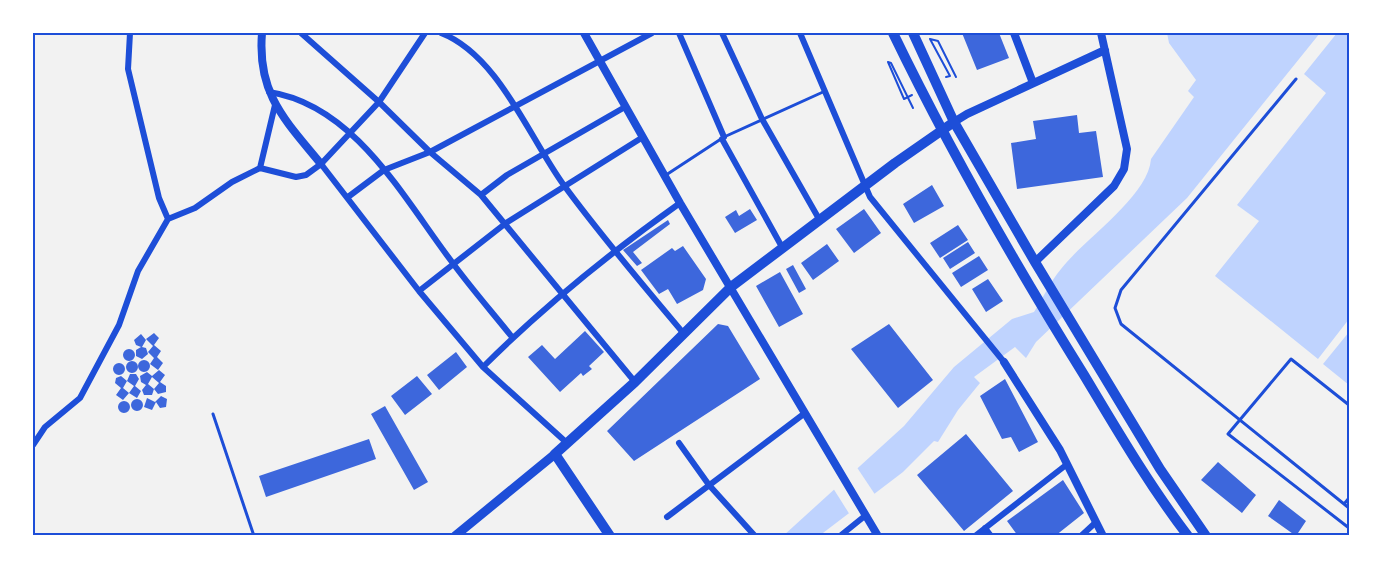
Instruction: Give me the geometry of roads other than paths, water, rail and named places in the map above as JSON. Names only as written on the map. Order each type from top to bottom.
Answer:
[{"type":"main road","points":[[892,33],[941,131],[1033,294],[1144,474],[1188,536]]},
{"type":"main road","points":[[913,33],[954,122],[1035,262],[1160,469],[1206,536]]},
{"type":"main road","points":[[455,536],[555,454],[635,382],[731,287],[819,219],[954,122]]},
{"type":"main road","points":[[555,454],[610,536]]},
{"type":"street","points":[[130,33],[128,69],[159,198],[168,219]]},
{"type":"street","points":[[262,33],[261,66],[268,92],[275,105],[419,291],[483,367],[567,443]]},
{"type":"street","points":[[301,33],[379,102],[430,152],[481,195],[635,382]]},
{"type":"street","points":[[33,445],[45,428],[80,398],[119,325],[138,271],[168,219],[195,208],[232,182],[260,168],[296,177],[306,175],[321,164],[379,102],[425,33]]},
{"type":"street","points":[[441,33],[482,61],[502,87],[564,186],[684,334]]},
{"type":"street","points":[[584,33],[680,203],[878,536]]},
{"type":"street","points":[[348,197],[384,170],[430,152],[652,33]]},
{"type":"street","points":[[679,33],[723,138],[782,247]]},
{"type":"street","points":[[722,33],[762,119],[819,219]]},
{"type":"street","points":[[800,33],[823,92],[870,197],[1004,362],[1066,465],[1103,536]]},
{"type":"street","points":[[1014,33],[1033,83]]},
{"type":"street","points":[[1035,262],[1114,186],[1124,169],[1126,148],[1101,33]]},
{"type":"street","points":[[954,122],[1105,50]]},
{"type":"street","points":[[268,92],[289,95],[327,115],[350,133],[384,170],[453,264],[512,337]]},
{"type":"street","points":[[260,168],[275,105]]},
{"type":"street","points":[[481,195],[507,175],[625,106]]},
{"type":"street","points":[[419,291],[506,223],[643,137]]},
{"type":"street","points":[[483,367],[512,337],[562,293],[615,249],[680,203]]},
{"type":"street","points":[[667,517],[805,413]]},
{"type":"street","points":[[679,443],[709,484],[755,536]]},
{"type":"street","points":[[975,536],[1066,465]]},
{"type":"street","points":[[840,536],[864,512]]},
{"type":"street","points":[[1081,536],[1095,523]]},
{"type":"street","points":[[985,528],[991,536]]},
{"type":"lane","points":[[1296,80],[1120,290],[1115,308],[1121,324],[1349,508]]},
{"type":"lane","points":[[665,175],[723,138],[823,92]]},
{"type":"lane","points":[[1349,405],[1291,359],[1228,434],[1349,528]]},
{"type":"lane","points":[[213,414],[254,536]]},
{"type":"lane","points":[[1344,504],[1349,498]]},
{"type":"water","points":[[1167,33],[1320,33],[1187,198],[1036,342],[1026,358],[1015,347],[974,377],[980,383],[958,410],[938,442],[934,441],[903,472],[819,536],[783,536],[904,426],[954,367],[1012,319],[1034,312],[1071,257],[1114,217],[1139,188],[1151,159],[1194,97],[1188,91],[1196,80],[1169,43]]},
{"type":"water","points":[[1337,33],[1349,33],[1349,319],[1318,359],[1215,276],[1259,221],[1237,205],[1326,93],[1304,74]]},
{"type":"water","points":[[1349,332],[1349,385],[1323,364]]}]
